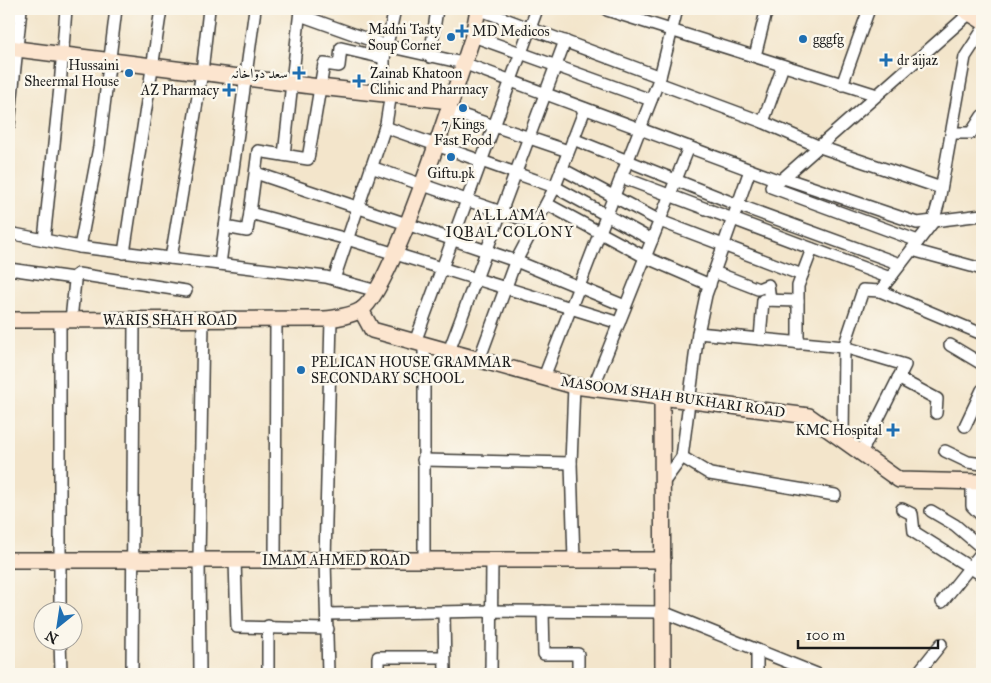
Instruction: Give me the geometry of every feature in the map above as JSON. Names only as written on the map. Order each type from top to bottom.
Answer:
[{"type":"street","points":[[9,125],[13,48],[21,9]]},
{"type":"street","points":[[44,240],[66,9]]},
{"type":"street","points":[[80,247],[99,147],[116,9]]},
{"type":"street","points":[[124,252],[154,66],[161,9]]},
{"type":"street","points":[[171,258],[202,72],[210,9]]},
{"type":"street","points":[[220,264],[256,9]]},
{"type":"street","points":[[334,279],[385,127],[388,93],[385,52],[396,9]]},
{"type":"street","points":[[430,57],[437,9]]},
{"type":"street","points":[[361,310],[377,291],[406,223],[449,105],[472,36],[478,9],[764,122],[820,148],[941,188]]},
{"type":"street","points":[[424,560],[420,343],[443,268],[537,9]]},
{"type":"street","points":[[544,378],[659,80],[677,9]]},
{"type":"street","points":[[755,56],[765,16],[770,9]]},
{"type":"street","points":[[842,85],[869,9]]},
{"type":"street","points":[[607,10],[673,29],[877,95]]},
{"type":"street","points":[[284,155],[300,12],[385,52]]},
{"type":"street","points":[[971,14],[877,95],[820,148],[779,178],[771,187],[915,245],[982,269]]},
{"type":"street","points":[[880,291],[933,222],[952,133],[965,57],[982,31]]},
{"type":"street","points":[[472,36],[651,100]]},
{"type":"street","points":[[449,351],[565,42]]},
{"type":"street","points":[[13,48],[293,84],[388,93],[449,105],[496,126],[568,151]]},
{"type":"street","points":[[226,227],[247,231],[258,151],[308,159],[324,64],[339,66],[341,48],[430,57],[463,63],[750,170],[917,223],[982,216]]},
{"type":"street","points":[[764,122],[783,66]]},
{"type":"street","points":[[479,360],[516,261],[555,187],[585,108]]},
{"type":"street","points":[[952,133],[971,133],[982,116]]},
{"type":"street","points":[[385,127],[555,187],[652,240]]},
{"type":"street","points":[[573,139],[738,205],[900,264]]},
{"type":"street","points":[[592,388],[689,147]]},
{"type":"street","points":[[371,167],[536,224]]},
{"type":"street","points":[[562,169],[660,221],[802,275]]},
{"type":"street","points":[[662,483],[682,457],[698,333],[714,272],[750,170]]},
{"type":"street","points":[[256,173],[516,261],[580,285],[625,306]]},
{"type":"street","points":[[622,177],[890,278]]},
{"type":"street","points":[[547,204],[645,257],[710,285]]},
{"type":"street","points":[[250,213],[394,253],[619,323]]},
{"type":"street","points":[[9,233],[80,247],[334,279],[377,291]]},
{"type":"street","points":[[798,343],[798,286],[812,249]]},
{"type":"street","points":[[9,269],[73,278]]},
{"type":"street","points":[[714,272],[758,289],[768,285],[770,300]]},
{"type":"street","points":[[60,600],[59,560],[65,320],[73,278],[78,274],[186,291]]},
{"type":"street","points":[[843,440],[844,347],[863,290],[880,291],[982,334]]},
{"type":"street","points":[[760,339],[763,300],[798,301]]},
{"type":"street","name":"MASOOM SHAH BUKHARI ROAD","points":[[361,310],[372,330],[574,386],[809,416],[899,480],[977,482]]},
{"type":"street","name":"WARIS SHAH ROAD","points":[[9,320],[331,319],[361,310]]},
{"type":"street","points":[[328,674],[328,614],[325,560],[331,319]]},
{"type":"street","points":[[132,674],[134,320]]},
{"type":"street","points":[[200,674],[199,560],[203,320]]},
{"type":"street","points":[[275,560],[276,320]]},
{"type":"street","points":[[698,333],[844,347],[904,365],[861,453]]},
{"type":"street","points":[[950,345],[982,364]]},
{"type":"street","points":[[898,378],[936,399],[936,413]]},
{"type":"street","points":[[574,386],[570,463],[574,560]]},
{"type":"street","points":[[964,426],[982,390]]},
{"type":"street","points":[[662,396],[663,674]]},
{"type":"street","points":[[946,451],[968,462],[982,464]]},
{"type":"street","points":[[682,457],[710,474],[835,495]]},
{"type":"street","points":[[423,460],[570,463]]},
{"type":"street","points":[[977,482],[972,506],[982,516]]},
{"type":"street","points":[[902,509],[912,514],[914,532],[982,575]]},
{"type":"street","points":[[931,511],[954,525],[982,548]]},
{"type":"street","points":[[942,602],[982,552]]},
{"type":"street","name":"IMAM AHMED ROAD","points":[[9,560],[663,560]]},
{"type":"street","points":[[234,560],[237,627],[268,626],[328,629]]},
{"type":"street","points":[[491,674],[492,560]]},
{"type":"street","points":[[328,614],[492,611],[663,612],[816,674]]},
{"type":"street","points":[[543,611],[544,654],[578,654],[578,674]]},
{"type":"street","points":[[444,612],[444,674]]},
{"type":"street","points":[[268,626],[268,674]]},
{"type":"street","points":[[917,674],[942,644]]},
{"type":"street","points":[[60,650],[61,674]]},
{"type":"street","points":[[757,651],[757,674]]},
{"type":"street","points":[[378,674],[378,657],[444,657]]},
{"type":"place","name":"MD Medicos","points":[[462,31]]},
{"type":"place","name":"Madni Tasty Soup Corner","points":[[451,37]]},
{"type":"place","name":"gggfg","points":[[803,39]]},
{"type":"place","name":"dr aijaz","points":[[886,60]]},
{"type":"place","name":"Hussaini Sheermal House","points":[[129,73]]},
{"type":"place","name":"سعد دواخانہ","points":[[299,73]]},
{"type":"place","name":"Zainab Khatoon Clinic and Pharmacy","points":[[359,81]]},
{"type":"place","name":"AZ Pharmacy","points":[[229,90]]},
{"type":"place","name":"7 Kings Fast Food","points":[[463,108]]},
{"type":"place","name":"Giftu.pk","points":[[451,157]]},
{"type":"place","name":"PELICAN HOUSE GRAMMAR SECONDARY SCHOOL","points":[[301,370]]},
{"type":"place","name":"KMC Hospital","points":[[893,430]]},
{"type":"district","name":"ALLAMA IQBAL COLONY","points":[[510,224]]}]
